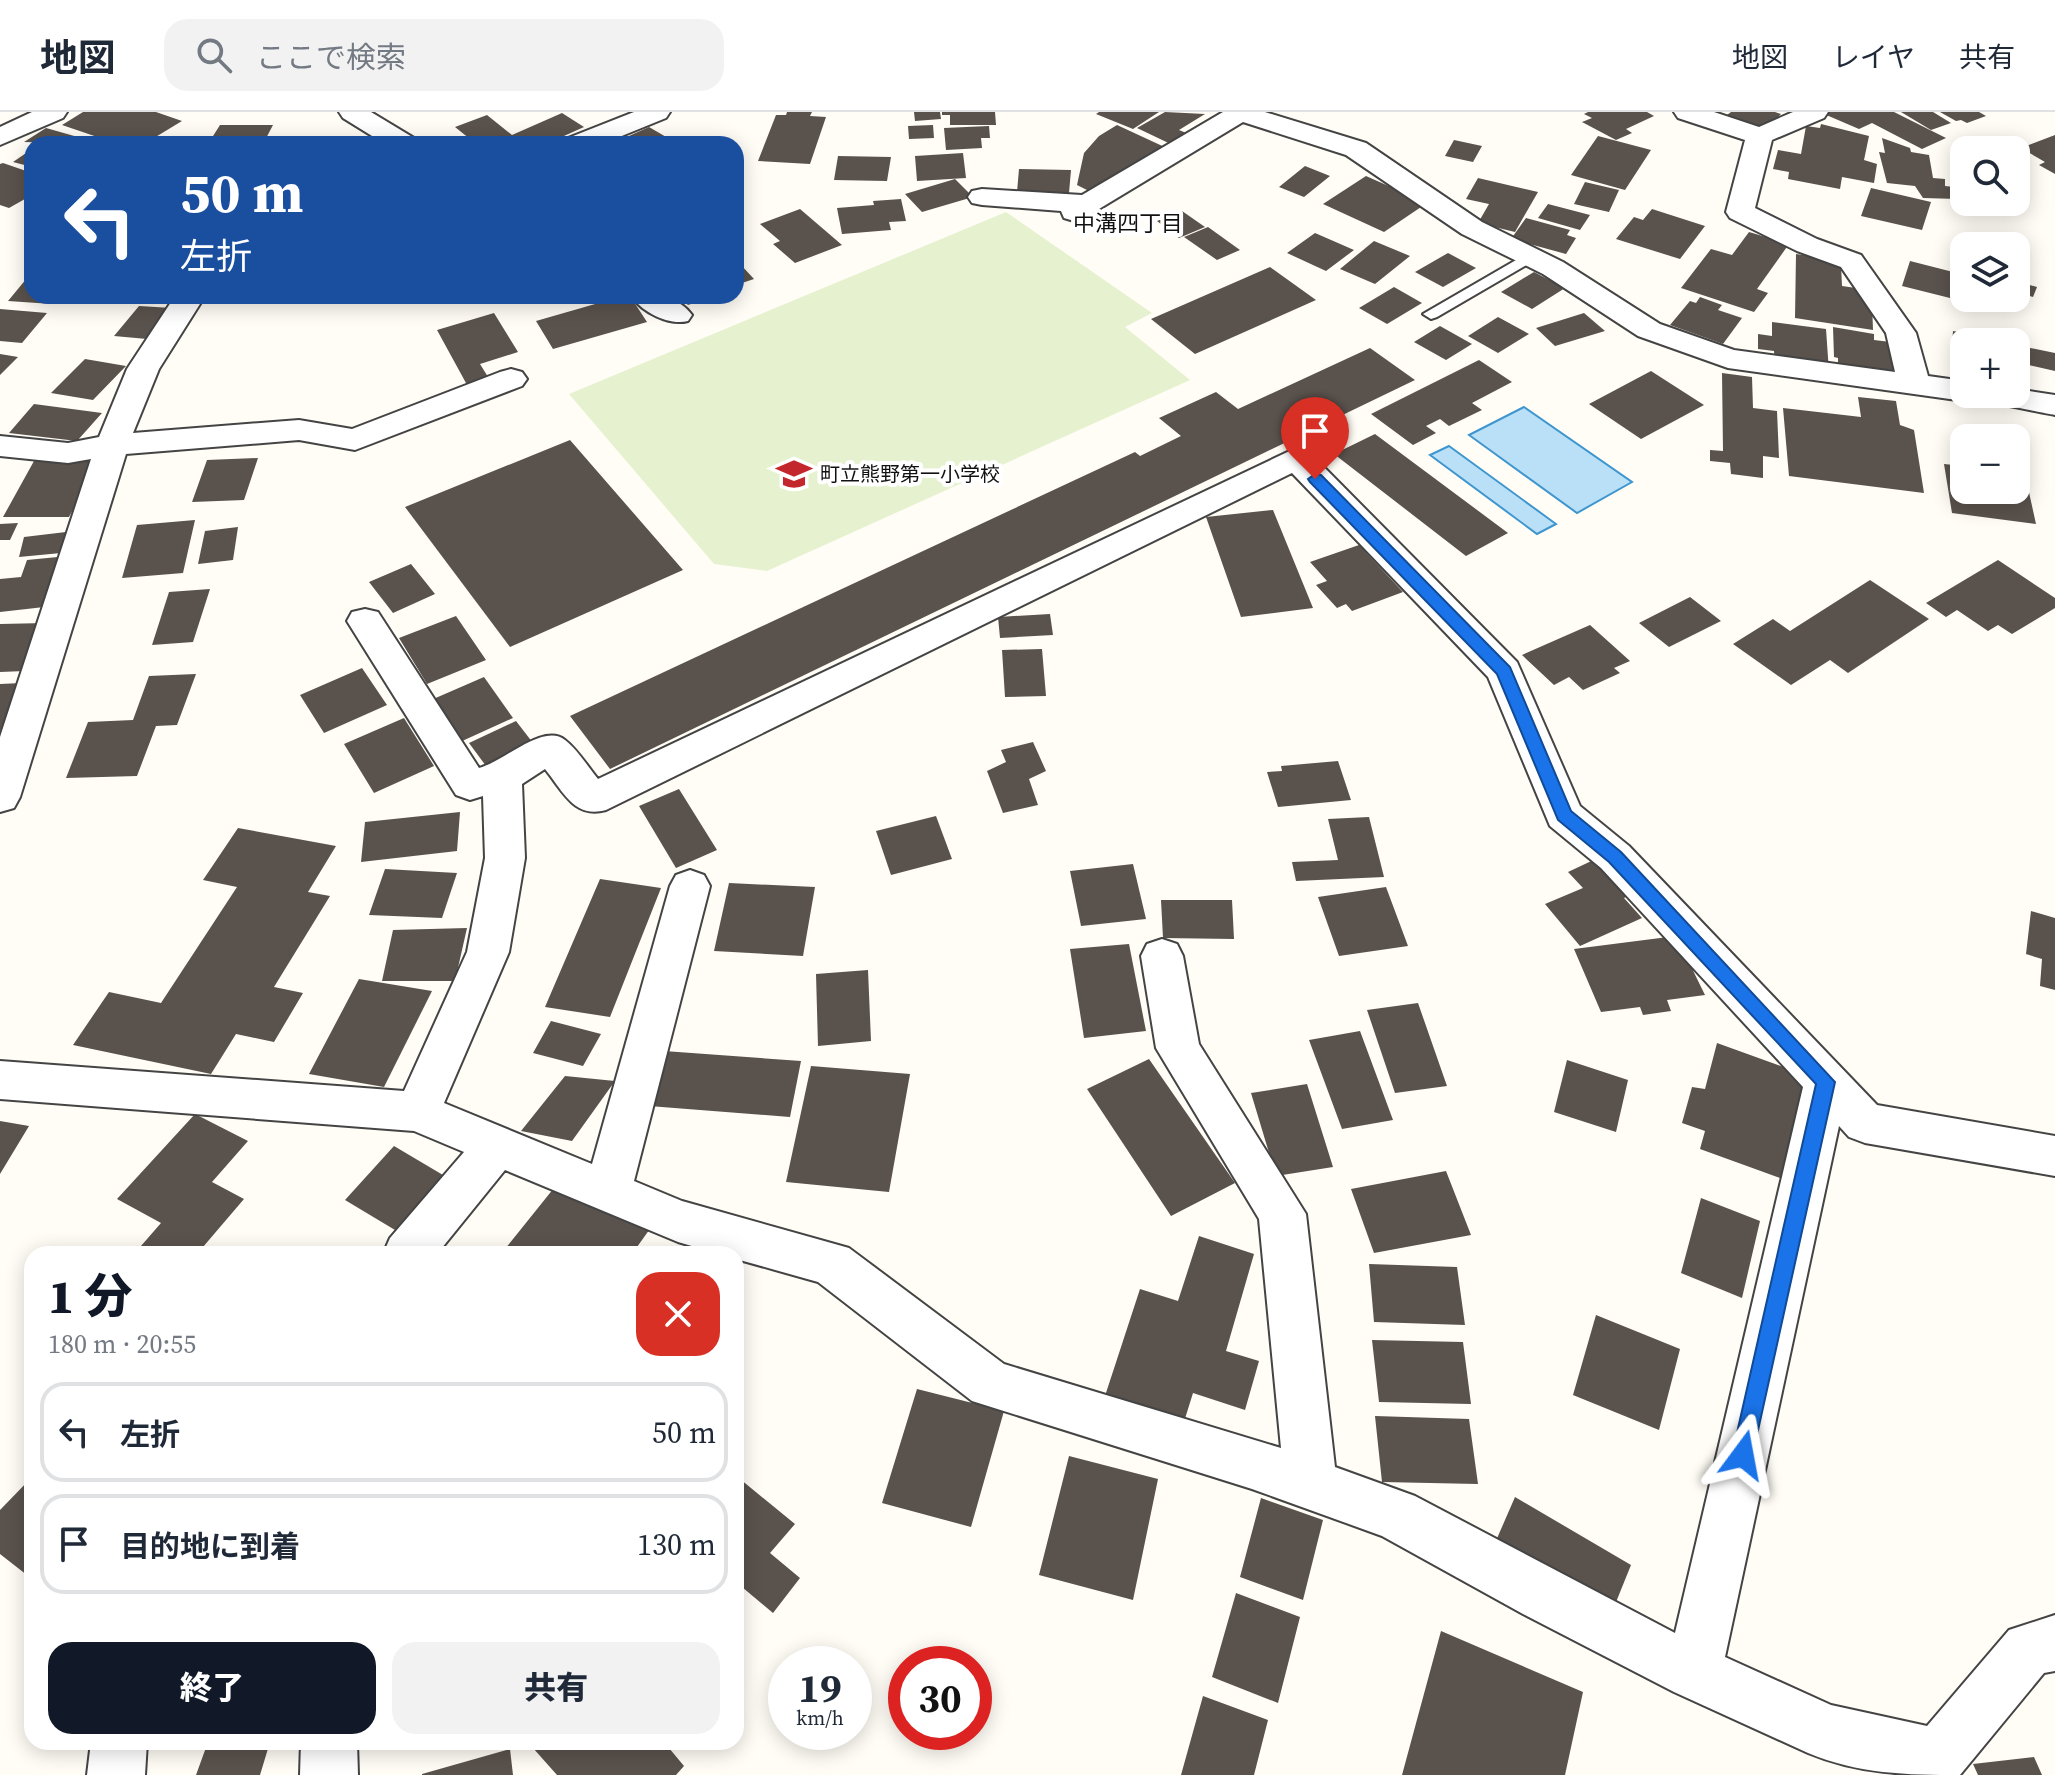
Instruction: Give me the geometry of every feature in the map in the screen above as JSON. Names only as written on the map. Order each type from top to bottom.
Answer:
[{"type":"street","points":[[0,137],[54,112]]},
{"type":"street","points":[[352,112],[391,136]]},
{"type":"street","points":[[598,136],[657,112]]},
{"type":"street","points":[[1687,112],[1760,136],[1815,112]]},
{"type":"street","points":[[982,197],[1081,208],[1239,113],[1356,149],[1472,228],[1553,268],[1649,330],[1728,359],[1950,389]]},
{"type":"street","points":[[1760,136],[1740,212],[1807,245],[1851,261],[1901,333],[1914,383]]},
{"type":"street","points":[[0,797],[112,445],[143,369],[185,304]]},
{"type":"street","points":[[659,304],[677,315]]},
{"type":"street","points":[[0,446],[68,453],[112,445],[299,430],[355,440],[511,379]]},
{"type":"street","points":[[2030,401],[2055,405]]},
{"type":"street","points":[[365,621],[470,785],[502,777],[550,748],[592,799],[1296,458],[1504,671],[1564,815],[1615,857],[1865,1123],[2055,1156]]},
{"type":"street","points":[[417,1112],[488,952],[505,858],[502,777]]},
{"type":"street","points":[[608,1191],[690,886]]},
{"type":"street","points":[[1162,956],[1178,1048],[1282,1214],[1311,1484]]},
{"type":"street","points":[[0,1080],[417,1112],[678,1221],[709,1244]]},
{"type":"street","points":[[1694,1672],[1826,1082]]},
{"type":"street","points":[[414,1246],[499,1144]]},
{"type":"street","points":[[744,1250],[832,1264],[990,1384],[1311,1484],[1396,1515],[1542,1595],[1694,1672],[1828,1733],[1938,1757],[2028,1649],[2055,1643]]},
{"type":"street","points":[[116,1775],[118,1750]]},
{"type":"street","points":[[329,1750],[329,1775]]},
{"type":"lane","points":[[1431,314],[1530,257]]},
{"type":"green space","points":[[1006,212],[1152,313],[1125,327],[1190,380],[767,571],[714,564],[569,394]]},
{"type":"water","points":[[1524,407],[1632,482],[1577,513],[1469,435]]},
{"type":"water","points":[[1449,446],[1556,524],[1537,534],[1430,455]]},
{"type":"building","points":[[83,112],[156,112],[182,121],[157,136],[94,136],[62,125]]},
{"type":"building","points":[[787,112],[812,112],[810,116],[826,117],[810,164],[758,161],[776,115],[786,115]]},
{"type":"building","points":[[914,112],[940,112],[941,119],[915,121]]},
{"type":"building","points":[[942,112],[995,112],[996,125],[950,125],[950,115],[942,115]]},
{"type":"building","points":[[1159,112],[1133,129],[1096,114]]},
{"type":"building","points":[[1165,112],[1205,114],[1179,130],[1196,137],[1179,148],[1137,128]]},
{"type":"building","points":[[1647,112],[1654,116],[1626,129],[1632,133],[1616,140],[1582,122],[1592,118],[1584,114]]},
{"type":"building","points":[[1731,112],[1781,114],[1767,128],[1727,115]]},
{"type":"building","points":[[1894,112],[1946,138],[1922,149],[1872,123],[1859,129],[1824,114]]},
{"type":"building","points":[[1901,112],[1933,112],[1951,123],[1931,130]]},
{"type":"building","points":[[1940,112],[1979,112],[1986,116],[1967,123]]},
{"type":"building","points":[[562,113],[584,127],[564,136],[466,136],[455,127],[487,115],[512,135]]},
{"type":"building","points":[[1821,124],[1869,136],[1864,160],[1877,164],[1874,183],[1842,177],[1840,189],[1788,179],[1789,172],[1773,169],[1778,150],[1801,154],[1806,126],[1820,128]]},
{"type":"building","points":[[220,125],[273,125],[267,136],[213,136]]},
{"type":"building","points":[[933,125],[934,138],[909,139],[908,126]]},
{"type":"building","points":[[1117,125],[1171,150],[1097,195],[1077,185],[1084,153],[1099,136]]},
{"type":"building","points":[[989,126],[990,138],[981,138],[982,148],[946,150],[944,128]]},
{"type":"building","points":[[649,127],[664,136],[629,136]]},
{"type":"building","points":[[46,128],[74,136],[33,136]]},
{"type":"building","points":[[2055,135],[2055,174],[2039,165],[2045,162],[2030,153],[2030,145]]},
{"type":"building","points":[[1598,136],[1651,150],[1625,190],[1571,175]]},
{"type":"building","points":[[1882,138],[1910,148],[1911,152],[1929,155],[1933,178],[1945,179],[1945,186],[1950,187],[1950,199],[1923,198],[1915,186],[1887,183],[1879,152],[1885,153]]},
{"type":"building","points":[[1454,140],[1482,146],[1473,162],[1445,156]]},
{"type":"building","points":[[963,153],[966,178],[917,181],[915,156]]},
{"type":"building","points":[[24,154],[24,165],[13,162]]},
{"type":"building","points":[[838,156],[891,157],[887,181],[834,180]]},
{"type":"building","points":[[0,164],[24,170],[24,200],[9,208],[0,205]]},
{"type":"building","points":[[1305,166],[1330,176],[1304,197],[1279,187]]},
{"type":"building","points":[[1019,169],[1071,170],[1069,193],[1017,192]]},
{"type":"building","points":[[1366,176],[1427,203],[1384,232],[1323,204]]},
{"type":"building","points":[[1478,178],[1538,192],[1515,232],[1478,223],[1489,204],[1466,199]]},
{"type":"building","points":[[955,179],[973,197],[922,212],[905,194]]},
{"type":"building","points":[[1585,182],[1619,190],[1609,212],[1574,204]]},
{"type":"building","points":[[1871,188],[1931,202],[1922,230],[1861,216]]},
{"type":"building","points":[[901,199],[906,221],[889,222],[891,230],[842,234],[837,208]]},
{"type":"building","points":[[1548,204],[1590,215],[1580,230],[1538,218]]},
{"type":"building","points":[[800,209],[842,245],[795,263],[773,244],[780,241],[760,224]]},
{"type":"building","points":[[1652,209],[1705,226],[1680,259],[1616,239],[1634,217],[1643,220]]},
{"type":"building","points":[[1182,211],[1205,227],[1179,238],[1157,221]]},
{"type":"building","points":[[1526,218],[1570,230],[1567,235],[1576,238],[1566,254],[1511,239]]},
{"type":"building","points":[[1208,227],[1240,250],[1217,260],[1184,237]]},
{"type":"building","points":[[1749,232],[1789,244],[1757,289],[1768,293],[1754,312],[1681,288],[1711,249],[1732,255]]},
{"type":"building","points":[[1315,233],[1354,250],[1326,271],[1287,253]]},
{"type":"building","points":[[1374,241],[1410,256],[1375,284],[1340,269]]},
{"type":"building","points":[[1448,253],[1476,268],[1443,287],[1415,272]]},
{"type":"building","points":[[1796,254],[1832,259],[1841,265],[1842,286],[1863,289],[1864,302],[1872,303],[1873,330],[1795,318]]},
{"type":"building","points":[[1910,261],[1950,271],[1950,298],[1902,286]]},
{"type":"building","points":[[1270,267],[1316,300],[1195,354],[1151,319]]},
{"type":"building","points":[[744,268],[754,279],[744,282]]},
{"type":"building","points":[[1534,272],[1565,288],[1532,309],[1501,292]]},
{"type":"building","points":[[24,282],[24,302],[8,301]]},
{"type":"building","points":[[2030,285],[2037,287],[2033,297],[2030,296]]},
{"type":"building","points":[[1394,287],[1422,303],[1387,324],[1359,308]]},
{"type":"building","points":[[1700,297],[1722,305],[1718,310],[1742,318],[1723,344],[1670,325],[1690,301],[1696,303]]},
{"type":"building","points":[[595,304],[635,304],[647,322],[553,349],[536,321]]},
{"type":"building","points":[[139,306],[172,308],[147,339],[114,336]]},
{"type":"building","points":[[0,309],[47,313],[22,343],[0,341]]},
{"type":"building","points":[[494,313],[518,352],[480,364],[493,385],[472,394],[437,330]]},
{"type":"building","points":[[1584,313],[1605,331],[1555,346],[1536,328]]},
{"type":"building","points":[[1498,317],[1529,334],[1498,353],[1468,336]]},
{"type":"building","points":[[1772,322],[1826,329],[1829,372],[1775,364],[1774,351],[1758,349],[1758,334],[1772,336]]},
{"type":"building","points":[[1440,326],[1472,344],[1446,360],[1414,342]]},
{"type":"building","points":[[1833,327],[1874,334],[1874,340],[1899,343],[1900,374],[1838,365],[1838,358],[1834,357]]},
{"type":"building","points":[[1370,348],[1415,380],[610,769],[570,716],[1135,452],[1140,456],[1181,436],[1159,418],[1216,392],[1238,409]]},
{"type":"building","points":[[2030,348],[2055,353],[2055,371],[2030,365]]},
{"type":"building","points":[[0,354],[18,357],[0,375]]},
{"type":"building","points":[[85,359],[126,366],[93,400],[51,393]]},
{"type":"building","points":[[1479,360],[1512,382],[1472,403],[1482,410],[1449,426],[1440,419],[1426,426],[1436,433],[1413,445],[1371,414]]},
{"type":"building","points":[[1651,371],[1704,405],[1641,439],[1589,404]]},
{"type":"building","points":[[1722,373],[1752,377],[1753,408],[1777,411],[1779,458],[1763,456],[1763,478],[1731,474],[1730,463],[1710,461],[1710,450],[1723,451]]},
{"type":"building","points":[[1858,397],[1896,401],[1900,425],[1914,430],[1924,493],[1789,476],[1783,408],[1861,417]]},
{"type":"building","points":[[34,404],[102,413],[77,441],[9,433]]},
{"type":"building","points":[[1375,434],[1508,533],[1466,556],[1334,454]]},
{"type":"building","points":[[570,440],[683,570],[510,647],[405,507]]},
{"type":"building","points":[[258,458],[244,500],[192,502],[207,460]]},
{"type":"building","points":[[34,461],[99,461],[69,517],[3,517]]},
{"type":"building","points":[[1944,464],[1950,465],[1950,501]]},
{"type":"building","points":[[2030,497],[2036,524],[1952,513],[1951,504],[2030,504]]},
{"type":"building","points":[[1273,510],[1313,608],[1241,617],[1206,517]]},
{"type":"building","points":[[195,520],[183,573],[122,578],[137,525]]},
{"type":"building","points":[[18,523],[10,540],[0,540],[0,524]]},
{"type":"building","points":[[238,527],[233,560],[198,564],[205,531]]},
{"type":"building","points":[[66,532],[61,553],[19,557],[24,537]]},
{"type":"building","points":[[1359,545],[1403,592],[1352,611],[1346,604],[1337,608],[1316,585],[1327,581],[1310,562]]},
{"type":"building","points":[[68,556],[53,606],[0,612],[0,579],[21,577],[27,560]]},
{"type":"building","points":[[1998,560],[2055,598],[2055,608],[2012,634],[1998,625],[1988,631],[1957,610],[1946,617],[1926,603]]},
{"type":"building","points":[[411,564],[435,594],[393,613],[369,582]]},
{"type":"building","points":[[1870,580],[1929,619],[1848,673],[1830,660],[1791,685],[1733,644],[1773,619],[1790,631]]},
{"type":"building","points":[[210,589],[193,642],[152,645],[169,592]]},
{"type":"building","points":[[1690,597],[1721,621],[1669,647],[1639,623]]},
{"type":"building","points":[[1050,614],[1053,635],[1000,638],[998,617]]},
{"type":"building","points":[[456,616],[486,660],[427,684],[399,638]]},
{"type":"building","points":[[46,623],[25,671],[0,672],[0,624]]},
{"type":"building","points":[[1590,625],[1630,661],[1614,668],[1620,673],[1583,690],[1569,677],[1554,685],[1522,655]]},
{"type":"building","points":[[1042,649],[1046,696],[1005,697],[1002,650]]},
{"type":"building","points":[[362,668],[387,705],[324,733],[300,695]]},
{"type":"building","points":[[196,674],[177,725],[156,726],[137,776],[66,778],[88,722],[133,720],[149,676]]},
{"type":"building","points":[[484,677],[513,718],[460,742],[431,700]]},
{"type":"building","points":[[22,683],[0,731],[0,684]]},
{"type":"building","points":[[404,718],[434,766],[374,793],[344,744]]},
{"type":"building","points":[[516,721],[533,743],[486,766],[469,743]]},
{"type":"building","points":[[1033,742],[1046,771],[1029,779],[1038,805],[1003,813],[987,771],[1006,762],[1001,750]]},
{"type":"building","points":[[1338,761],[1351,800],[1278,807],[1267,772],[1282,771],[1281,766]]},
{"type":"building","points":[[679,789],[717,850],[676,868],[639,806]]},
{"type":"building","points":[[460,812],[457,851],[361,862],[365,822]]},
{"type":"building","points":[[936,816],[952,859],[891,875],[876,831]]},
{"type":"building","points":[[1369,817],[1384,877],[1296,881],[1292,862],[1338,860],[1328,819]]},
{"type":"building","points":[[238,828],[336,846],[308,892],[330,896],[274,987],[303,993],[274,1042],[236,1034],[211,1074],[73,1045],[109,992],[161,1003],[237,887],[203,880]]},
{"type":"building","points":[[1602,856],[1635,893],[1624,898],[1642,918],[1580,946],[1545,904],[1583,888],[1568,872]]},
{"type":"building","points":[[1133,864],[1146,919],[1081,926],[1070,871]]},
{"type":"building","points":[[385,869],[457,873],[442,918],[369,915]]},
{"type":"building","points":[[600,879],[661,888],[610,1017],[545,1007]]},
{"type":"building","points":[[729,883],[815,887],[803,956],[714,951]]},
{"type":"building","points":[[1386,887],[1408,946],[1339,956],[1318,897]]},
{"type":"building","points":[[1161,900],[1232,900],[1234,939],[1163,938]]},
{"type":"building","points":[[2031,911],[2055,918],[2055,990],[2040,986],[2042,959],[2026,954]]},
{"type":"building","points":[[467,928],[455,981],[382,981],[393,930]]},
{"type":"building","points":[[1676,936],[1705,995],[1667,1000],[1671,1011],[1643,1015],[1640,1007],[1601,1012],[1574,949]]},
{"type":"building","points":[[1129,944],[1146,1031],[1084,1038],[1070,949]]},
{"type":"building","points":[[868,970],[871,1041],[818,1046],[816,974]]},
{"type":"building","points":[[359,979],[432,991],[384,1087],[309,1074]]},
{"type":"building","points":[[1418,1003],[1447,1086],[1395,1093],[1367,1010]]},
{"type":"building","points":[[551,1021],[601,1034],[583,1066],[533,1053]]},
{"type":"building","points":[[1360,1031],[1393,1120],[1342,1129],[1309,1040]]},
{"type":"building","points":[[1717,1043],[1814,1078],[1791,1182],[1700,1149],[1705,1131],[1682,1123],[1692,1087],[1705,1089]]},
{"type":"building","points":[[664,1051],[801,1061],[790,1117],[649,1106]]},
{"type":"building","points":[[1149,1059],[1235,1183],[1171,1216],[1087,1089]]},
{"type":"building","points":[[1567,1060],[1628,1080],[1616,1132],[1554,1112]]},
{"type":"building","points":[[811,1066],[910,1074],[889,1192],[786,1182]]},
{"type":"building","points":[[565,1076],[615,1081],[572,1141],[521,1131]]},
{"type":"building","points":[[1307,1084],[1333,1167],[1276,1176],[1251,1093]]},
{"type":"building","points":[[195,1114],[248,1141],[212,1182],[244,1199],[204,1246],[141,1246],[161,1223],[117,1199]]},
{"type":"building","points":[[0,1121],[29,1126],[0,1174]]},
{"type":"building","points":[[394,1146],[448,1178],[400,1233],[345,1200]]},
{"type":"building","points":[[1446,1171],[1471,1235],[1374,1253],[1351,1189]]},
{"type":"building","points":[[562,1178],[652,1226],[638,1246],[507,1246]]},
{"type":"building","points":[[1701,1198],[1760,1221],[1742,1298],[1681,1273]]},
{"type":"building","points":[[1199,1236],[1254,1254],[1226,1351],[1259,1361],[1245,1410],[1193,1393],[1183,1425],[1104,1399],[1140,1289],[1178,1301]]},
{"type":"building","points":[[1369,1264],[1457,1267],[1465,1325],[1374,1322]]},
{"type":"building","points":[[1596,1315],[1680,1349],[1659,1430],[1573,1395]]},
{"type":"building","points":[[1372,1340],[1463,1342],[1471,1404],[1379,1402]]},
{"type":"building","points":[[917,1389],[1004,1411],[971,1527],[882,1503]]},
{"type":"building","points":[[1375,1416],[1469,1419],[1478,1484],[1382,1482]]},
{"type":"building","points":[[1069,1456],[1158,1479],[1133,1600],[1039,1575]]},
{"type":"building","points":[[744,1482],[795,1524],[770,1553],[800,1578],[773,1613],[744,1589]]},
{"type":"building","points":[[24,1485],[24,1573],[0,1554],[0,1510]]},
{"type":"building","points":[[1515,1497],[1631,1565],[1612,1612],[1495,1543]]},
{"type":"building","points":[[1261,1498],[1323,1520],[1303,1600],[1240,1577]]},
{"type":"building","points":[[1236,1593],[1300,1617],[1278,1703],[1212,1677]]},
{"type":"building","points":[[1441,1631],[1583,1692],[1565,1775],[1402,1775]]},
{"type":"building","points":[[1203,1696],[1268,1720],[1254,1775],[1181,1775]]},
{"type":"building","points":[[205,1750],[268,1750],[260,1775],[196,1775]]},
{"type":"building","points":[[506,1750],[510,1750],[513,1775],[422,1774]]},
{"type":"building","points":[[535,1750],[671,1750],[684,1766],[676,1775],[557,1775]]},
{"type":"building","points":[[2034,1757],[2042,1775],[1978,1775],[1973,1764]]},
{"type":"place","name":"町立熊野第一小学校","points":[[794,474]]},
{"type":"district","name":"中溝四丁目","points":[[1128,223]]},
{"type":"route","points":[[1315,479],[1504,671],[1564,815],[1615,857],[1826,1082],[1743,1455]]}]
